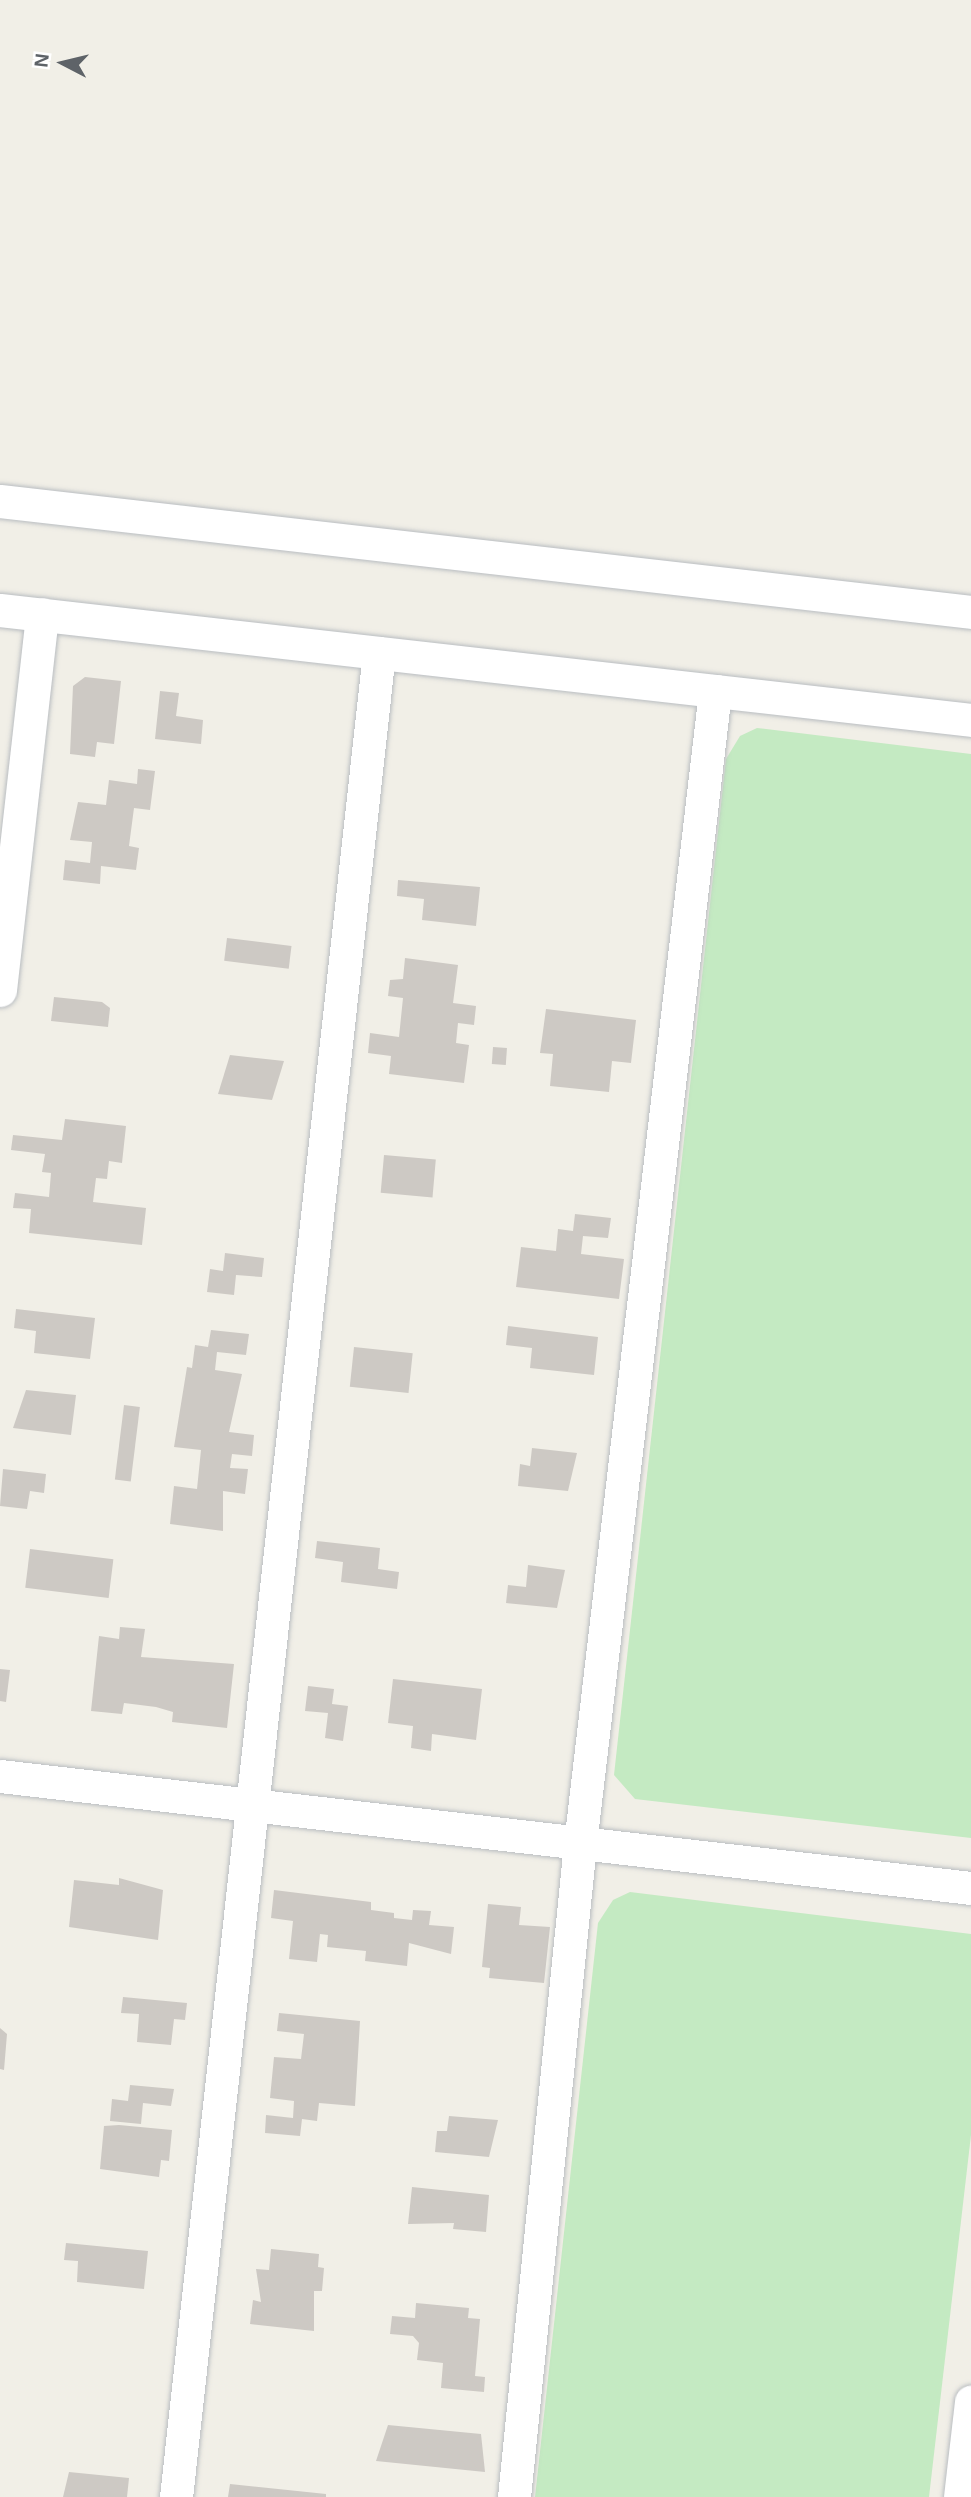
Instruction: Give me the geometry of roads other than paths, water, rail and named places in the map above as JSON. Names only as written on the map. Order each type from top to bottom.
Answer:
[{"type":"street","points":[[0,501],[971,612]]},
{"type":"street","points":[[0,610],[971,720]]},
{"type":"street","points":[[0,990],[42,614]]},
{"type":"street","points":[[176,2497],[379,653]]},
{"type":"street","points":[[514,2497],[580,1844],[715,691]]},
{"type":"street","points":[[0,1776],[971,1888]]},
{"type":"street","points":[[960,2497],[971,2402]]}]
